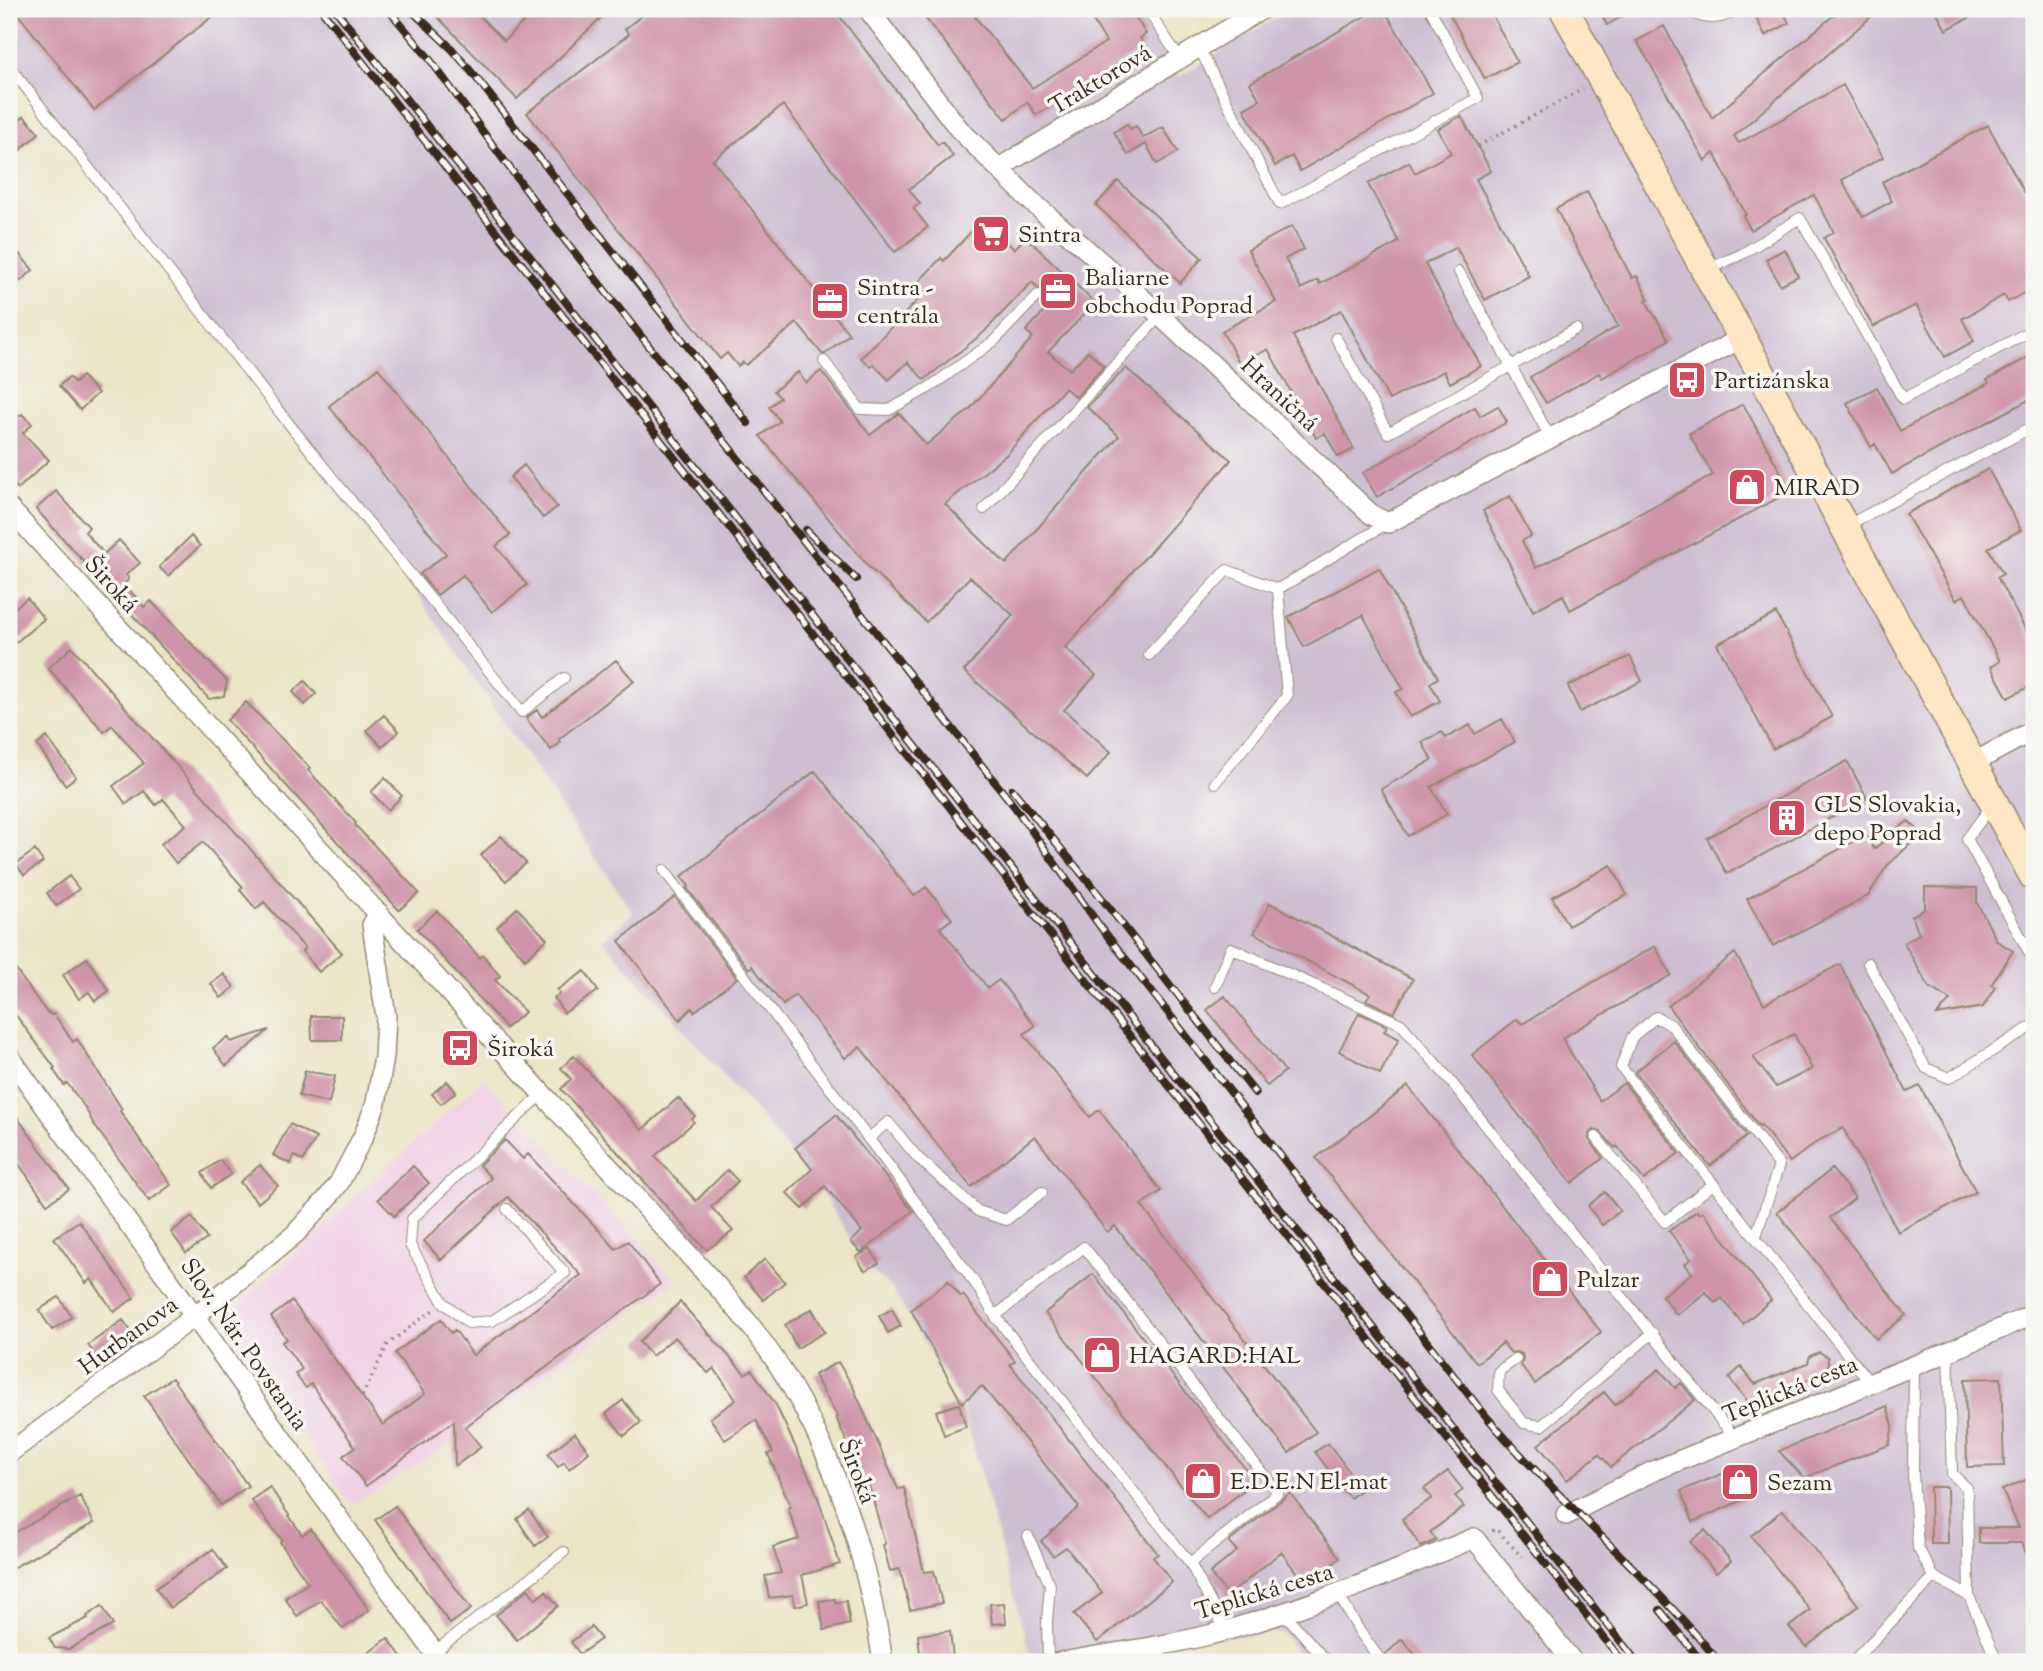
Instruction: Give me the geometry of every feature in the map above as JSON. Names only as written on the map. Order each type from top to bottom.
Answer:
[{"type":"street","name":"Hraničná","points":[[868,9],[959,129],[1031,201],[1135,292],[1372,515],[1388,523]]},
{"type":"street","name":"Traktorová","points":[[999,168],[1262,9]]},
{"type":"street","points":[[1564,9],[2034,877]]},
{"type":"street","points":[[1388,523],[1742,338]]},
{"type":"street","name":"Široká","points":[[9,508],[379,913],[756,1333],[808,1415],[830,1462],[846,1507],[871,1598],[883,1662]]},
{"type":"street","points":[[1971,764],[2034,730]]},
{"type":"street","name":"Hurbanova","points":[[9,1453],[195,1316],[295,1234],[339,1183],[365,1135],[376,1102],[384,1057],[386,1017],[372,925],[379,913]]},
{"type":"street","name":"Slov. Nár. Povstania","points":[[9,1056],[437,1657]]},
{"type":"street","name":"Teplická cesta","points":[[1566,1515],[1651,1472],[1948,1352],[2034,1314]]},
{"type":"street","name":"Teplická cesta","points":[[1052,1659],[1164,1645],[1226,1630],[1338,1594],[1474,1538],[1573,1662]]},
{"type":"lane","points":[[1147,9],[1180,59]]},
{"type":"lane","points":[[1199,48],[1280,204],[1478,98],[1430,9]]},
{"type":"lane","points":[[1685,9],[1707,20],[1739,9]]},
{"type":"lane","points":[[2029,9],[2034,18]]},
{"type":"lane","points":[[9,66],[289,424],[522,712],[564,678]]},
{"type":"lane","points":[[1705,271],[1742,254],[1800,218],[1903,399],[2034,329]]},
{"type":"lane","points":[[1460,272],[1550,437]]},
{"type":"lane","points":[[824,361],[860,409],[889,410],[930,387],[994,341],[1038,295]]},
{"type":"lane","points":[[984,509],[1159,317]]},
{"type":"lane","points":[[1336,338],[1388,433],[1576,329]]},
{"type":"lane","points":[[1845,526],[2034,426]]},
{"type":"lane","points":[[1278,589],[1388,523]]},
{"type":"lane","points":[[1149,655],[1227,570],[1278,589]]},
{"type":"lane","points":[[1215,783],[1287,696],[1278,589]]},
{"type":"lane","points":[[1993,803],[1968,839],[2034,961]]},
{"type":"lane","points":[[664,870],[975,1283],[995,1316],[1190,1563],[1226,1630]]},
{"type":"lane","points":[[1215,987],[1231,948],[1401,1024],[1448,1078],[1734,1437]]},
{"type":"lane","points":[[1868,962],[1926,1068],[1948,1078],[2034,1025]]},
{"type":"lane","points":[[1756,1236],[1779,1165],[1671,1025],[1657,1017],[1632,1037],[1621,1066],[1871,1382]]},
{"type":"lane","points":[[507,1209],[565,1273],[492,1321],[468,1323],[443,1302],[410,1245],[412,1219],[542,1094]]},
{"type":"lane","points":[[868,1139],[888,1122],[918,1158],[978,1211],[1006,1220],[1042,1192]]},
{"type":"lane","points":[[1596,1137],[1665,1222],[1713,1184]]},
{"type":"lane","points":[[995,1316],[1084,1247],[1101,1268],[1278,1493],[1190,1563]]},
{"type":"lane","points":[[1516,1359],[1499,1371],[1498,1390],[1524,1423],[1541,1426],[1653,1333]]},
{"type":"lane","points":[[1948,1352],[1952,1474],[1967,1488],[1969,1596],[1997,1662]]},
{"type":"lane","points":[[1914,1366],[1913,1475],[1917,1548],[1934,1577],[1969,1596]]},
{"type":"lane","points":[[1028,1536],[1050,1585],[1052,1659]]},
{"type":"lane","points":[[437,1657],[564,1552]]},
{"type":"lane","points":[[1863,1662],[1859,1656],[1934,1577]]},
{"type":"lane","points":[[1338,1594],[1360,1632],[1382,1662]]},
{"type":"lane","points":[[1284,1613],[1327,1662]]},
{"type":"path","points":[[1492,14],[1502,9]]},
{"type":"path","points":[[1478,146],[1588,87]]},
{"type":"path","points":[[362,1396],[388,1344],[443,1302]]},
{"type":"path","points":[[994,1662],[1052,1659]]},
{"type":"shaded area","points":[[9,9],[1135,9],[1179,77],[1290,9],[2034,9],[2034,1662],[1304,1662],[1282,1632],[1030,1654],[962,1405],[890,1286],[870,1270],[824,1196],[761,1117],[603,940],[633,913],[415,591],[9,70]]},
{"type":"shaded area","points":[[483,1079],[676,1281],[464,1435],[352,1505],[222,1321]]},
{"type":"building","points":[[14,9],[222,9],[94,110]]},
{"type":"building","points":[[430,9],[473,9],[504,41],[536,9],[610,9],[517,99]]},
{"type":"building","points":[[650,9],[834,9],[938,145],[942,142],[953,156],[909,189],[920,204],[913,208],[928,227],[895,252],[783,105],[713,160],[849,334],[825,354],[822,354],[797,323],[746,365],[743,362],[738,366],[727,353],[720,359],[527,113],[629,34],[625,29]]},
{"type":"building","points":[[918,9],[986,9],[975,17],[1032,88],[1106,42],[1086,9],[1130,9],[1146,34],[1140,38],[1145,46],[1036,115],[1027,102],[1006,119]]},
{"type":"building","points":[[1377,9],[1384,9],[1433,93],[1300,171],[1292,156],[1275,166],[1244,109],[1260,100],[1250,83]]},
{"type":"building","points":[[1447,9],[1489,9],[1517,62],[1485,79]]},
{"type":"building","points":[[1598,9],[1635,9],[1607,25]]},
{"type":"building","points":[[1761,9],[1782,9],[1789,23],[1765,36],[1754,13]]},
{"type":"building","points":[[1841,9],[1880,9],[1734,136],[1739,143],[1843,85],[1883,157],[1842,180],[1863,217],[1892,201],[1882,182],[1988,125],[2024,192],[2029,190],[2034,200],[2034,287],[2008,302],[2004,295],[1962,319],[1974,341],[1945,357],[1916,305],[1873,327],[1824,238],[1834,232],[1814,195],[1751,230],[1714,153],[1705,161],[1637,41],[1664,26],[1712,118]]},
{"type":"building","points":[[1935,9],[1986,9],[1946,30]]},
{"type":"building","points":[[24,116],[39,133],[18,152],[9,141],[9,130]]},
{"type":"building","points":[[1461,116],[1491,171],[1476,179],[1529,276],[1485,300],[1456,247],[1425,264],[1481,366],[1450,383],[1444,371],[1389,400],[1341,310],[1293,336],[1354,449],[1338,457],[1325,433],[1316,438],[1268,349],[1240,364],[1222,331],[1276,302],[1248,250],[1292,226],[1304,249],[1285,259],[1301,289],[1318,280],[1320,284],[1399,242],[1368,184],[1409,162],[1415,173],[1451,153],[1438,129]]},
{"type":"building","points":[[1127,124],[1130,129],[1136,126],[1143,138],[1163,127],[1178,152],[1157,164],[1146,144],[1128,155],[1114,132]]},
{"type":"building","points":[[1118,181],[1202,258],[1180,283],[1096,205]]},
{"type":"building","points":[[1587,192],[1632,278],[1637,276],[1649,300],[1646,301],[1669,340],[1602,378],[1599,373],[1546,403],[1530,377],[1618,326],[1556,209]]},
{"type":"building","points":[[983,219],[1014,249],[1026,237],[1095,303],[1048,352],[1070,370],[1088,351],[1104,366],[1076,397],[1065,388],[1007,454],[945,504],[1006,564],[1119,436],[1087,407],[1126,368],[1231,460],[1065,648],[1096,675],[1064,710],[1111,752],[1087,779],[964,671],[1013,615],[970,577],[926,622],[868,566],[760,436],[780,421],[769,407],[780,398],[774,391],[798,372],[806,383],[821,371],[870,435],[899,413],[926,445],[970,409],[1033,337],[1026,331],[1053,302],[1032,282],[983,333],[924,380],[908,362],[889,380],[873,364],[871,367],[861,358],[920,298],[912,289],[941,258],[944,261]]},
{"type":"building","points":[[9,242],[33,270],[21,281],[9,270]]},
{"type":"building","points":[[1785,249],[1798,276],[1780,285],[1766,259]]},
{"type":"building","points":[[2034,354],[2034,397],[1892,474],[1875,444],[1871,447],[1847,403],[1877,387],[1900,431],[1989,383],[1987,380]]},
{"type":"building","points":[[378,368],[510,535],[496,546],[527,585],[492,612],[463,575],[437,595],[420,574],[446,554],[329,406]]},
{"type":"building","points":[[82,376],[98,393],[80,410],[59,386],[69,377],[75,383]]},
{"type":"building","points":[[1743,404],[1791,491],[1570,610],[1563,595],[1533,611],[1483,511],[1510,496],[1531,536],[1522,541],[1536,568],[1713,475],[1689,434]]},
{"type":"building","points":[[1498,406],[1507,422],[1377,497],[1363,473],[1475,407],[1480,416]]},
{"type":"building","points":[[9,407],[18,417],[22,414],[32,424],[23,433],[49,460],[18,489],[9,479]]},
{"type":"building","points":[[524,465],[557,507],[543,518],[510,477]]},
{"type":"building","points":[[1988,469],[2021,530],[1988,548],[2003,574],[1997,577],[2034,645],[2034,684],[2008,698],[1991,667],[2000,661],[1964,595],[1956,600],[1906,514]]},
{"type":"building","points":[[56,491],[89,527],[85,532],[104,554],[119,540],[140,563],[126,575],[129,579],[124,584],[144,607],[151,601],[227,681],[224,696],[209,699],[36,509]]},
{"type":"building","points":[[191,536],[200,546],[168,576],[159,567]]},
{"type":"building","points":[[1379,568],[1438,678],[1430,683],[1440,701],[1410,717],[1396,692],[1403,689],[1363,615],[1304,647],[1288,617]]},
{"type":"building","points":[[27,598],[44,619],[9,648],[9,613]]},
{"type":"building","points":[[1776,613],[1832,717],[1773,749],[1717,644]]},
{"type":"building","points":[[72,647],[342,953],[319,972],[302,951],[305,948],[264,902],[256,909],[240,890],[243,887],[203,842],[176,863],[161,844],[186,825],[163,799],[156,805],[144,791],[126,804],[113,786],[144,763],[112,725],[104,732],[48,668]]},
{"type":"building","points":[[1630,656],[1642,681],[1580,712],[1568,686]]},
{"type":"building","points":[[616,660],[634,681],[559,739],[561,742],[551,750],[526,718],[537,710],[542,717]]},
{"type":"building","points":[[305,681],[316,694],[305,705],[293,692]]},
{"type":"building","points":[[246,702],[310,768],[308,770],[355,825],[419,893],[399,910],[227,720]]},
{"type":"building","points":[[384,715],[399,731],[382,747],[367,730]]},
{"type":"building","points":[[1502,719],[1515,742],[1431,787],[1447,814],[1408,836],[1381,789],[1432,760],[1422,742],[1442,732],[1446,738],[1470,725],[1475,734]]},
{"type":"building","points":[[47,737],[76,777],[65,785],[37,745]]},
{"type":"building","name":"GLS Slovakia, depo Poprad","points":[[1847,761],[1867,798],[1727,874],[1707,838]]},
{"type":"building","points":[[815,771],[914,896],[926,887],[952,919],[940,928],[988,988],[999,980],[1035,1026],[1024,1034],[1090,1117],[1099,1110],[1161,1191],[1141,1205],[1316,1432],[1289,1453],[1115,1226],[1107,1232],[1035,1136],[971,1187],[860,1047],[845,1058],[795,995],[783,1005],[752,966],[749,969],[687,888],[689,886],[681,877]]},
{"type":"building","points":[[385,778],[402,796],[388,810],[371,792]]},
{"type":"building","points":[[1908,821],[1922,833],[1887,866],[1868,896],[1773,946],[1747,899],[1866,835],[1874,849]]},
{"type":"building","points":[[501,836],[526,863],[506,881],[481,855]]},
{"type":"building","points":[[35,850],[43,862],[24,875],[16,864]]},
{"type":"building","points":[[1611,865],[1627,895],[1568,926],[1552,897]]},
{"type":"building","points":[[69,876],[79,889],[56,906],[47,893]]},
{"type":"building","points":[[1925,887],[1977,888],[1977,903],[1997,941],[2013,951],[1991,985],[1995,987],[1983,1007],[1937,1015],[1950,1000],[1929,987],[1904,943],[1919,934],[1912,916],[1925,909]]},
{"type":"building","points":[[675,897],[737,978],[694,1012],[692,1008],[680,1020],[619,941]]},
{"type":"building","points":[[1270,903],[1413,979],[1394,1013],[1366,1000],[1370,994],[1254,933]]},
{"type":"building","points":[[517,908],[547,939],[525,959],[497,927]]},
{"type":"building","points":[[437,911],[480,958],[483,955],[500,976],[495,980],[525,1012],[506,1028],[417,929]]},
{"type":"building","points":[[1655,946],[1671,975],[1562,1038],[1600,1101],[1624,1083],[1679,1153],[1644,1180],[1617,1146],[1615,1148],[1601,1132],[1594,1130],[1589,1134],[1589,1139],[1603,1158],[1572,1183],[1472,1055],[1517,1019],[1522,1024]]},
{"type":"building","points":[[1735,953],[1764,1004],[1840,964],[1907,1092],[1920,1086],[1976,1192],[1898,1232],[1843,1128],[1818,1141],[1790,1162],[1761,1125],[1759,1126],[1668,1006]],"holes":[[[1794,1034],[1812,1069],[1776,1087],[1753,1057]]]},
{"type":"building","points":[[87,958],[109,991],[95,1001],[89,992],[79,999],[63,975]]},
{"type":"building","points":[[9,960],[47,1013],[54,1014],[73,1042],[77,1039],[122,1109],[120,1111],[171,1185],[149,1201],[95,1126],[84,1106],[67,1083],[64,1085],[53,1069],[55,1068],[9,1006]]},
{"type":"building","points":[[585,971],[598,991],[564,1013],[554,998],[560,994],[557,990]]},
{"type":"building","points":[[224,974],[234,987],[221,998],[211,984]]},
{"type":"building","points":[[1225,996],[1285,1071],[1267,1086],[1207,1010]]},
{"type":"building","points":[[1359,1013],[1387,1026],[1384,1031],[1399,1039],[1380,1074],[1339,1051]]},
{"type":"building","points":[[311,1016],[342,1016],[342,1040],[312,1040]]},
{"type":"building","points":[[269,1030],[226,1066],[213,1048],[228,1037],[231,1042]]},
{"type":"building","points":[[1674,1041],[1747,1136],[1710,1166],[1635,1072]]},
{"type":"building","points":[[574,1056],[642,1130],[678,1098],[695,1116],[692,1119],[694,1122],[655,1156],[696,1201],[727,1170],[738,1181],[711,1207],[733,1231],[707,1250],[694,1237],[561,1089],[571,1079],[561,1068]]},
{"type":"building","points":[[305,1071],[335,1076],[329,1103],[299,1096]]},
{"type":"building","points":[[447,1081],[456,1092],[441,1104],[432,1094]]},
{"type":"building","points":[[1408,1086],[1601,1332],[1535,1384],[1521,1365],[1522,1354],[1511,1353],[1503,1343],[1477,1363],[1316,1158]]},
{"type":"building","points":[[9,1106],[69,1189],[47,1204],[9,1150]]},
{"type":"building","points":[[836,1115],[913,1211],[861,1253],[851,1242],[862,1231],[825,1186],[803,1209],[787,1193],[812,1169],[795,1148]]},
{"type":"building","points":[[290,1124],[316,1138],[303,1161],[294,1156],[291,1164],[273,1155]]},
{"type":"building","points":[[505,1140],[523,1159],[528,1154],[616,1249],[628,1241],[660,1284],[465,1427],[481,1447],[455,1466],[454,1421],[366,1486],[343,1456],[355,1447],[311,1384],[306,1388],[295,1374],[302,1369],[282,1342],[287,1339],[271,1317],[292,1301],[383,1425],[425,1394],[395,1353],[441,1319],[451,1333],[455,1330],[473,1355],[581,1275],[508,1197],[441,1260],[424,1241],[491,1178],[479,1165]]},
{"type":"building","points":[[220,1160],[231,1174],[211,1188],[202,1173]]},
{"type":"building","points":[[260,1165],[278,1186],[258,1203],[240,1182]]},
{"type":"building","points":[[413,1166],[429,1183],[394,1216],[378,1199]]},
{"type":"building","points":[[1832,1169],[1855,1198],[1830,1218],[1906,1315],[1876,1339],[1777,1212]]},
{"type":"building","points":[[1605,1192],[1620,1211],[1602,1225],[1588,1206]]},
{"type":"building","points":[[1697,1211],[1699,1214],[1703,1212],[1771,1300],[1743,1324],[1722,1298],[1715,1303],[1706,1292],[1677,1315],[1662,1296],[1692,1273],[1685,1264],[1691,1259],[1669,1231]]},
{"type":"building","points":[[192,1217],[207,1239],[186,1253],[171,1232]]},
{"type":"building","points":[[79,1221],[134,1298],[114,1312],[91,1279],[86,1283],[54,1238]]},
{"type":"building","points":[[870,1249],[879,1263],[865,1271],[856,1257]]},
{"type":"building","points":[[765,1259],[785,1282],[763,1300],[744,1277]]},
{"type":"building","points":[[1093,1274],[1255,1481],[1207,1519],[1045,1313]]},
{"type":"building","points":[[948,1281],[961,1297],[963,1295],[1015,1361],[1010,1364],[1158,1554],[1153,1557],[1172,1582],[1097,1642],[1074,1614],[1102,1593],[1066,1547],[1053,1556],[1041,1541],[1079,1507],[982,1386],[962,1403],[911,1310]]},
{"type":"building","points":[[59,1297],[72,1317],[52,1330],[39,1310]]},
{"type":"building","points":[[680,1302],[745,1374],[752,1370],[776,1405],[815,1489],[840,1564],[802,1575],[808,1603],[795,1606],[793,1595],[769,1598],[765,1576],[781,1573],[773,1547],[799,1539],[788,1508],[791,1507],[768,1454],[773,1452],[756,1420],[725,1440],[710,1418],[736,1400],[714,1368],[708,1373],[675,1337],[652,1356],[639,1342]]},
{"type":"building","points":[[812,1309],[825,1332],[797,1348],[785,1325]]},
{"type":"building","points":[[892,1309],[901,1326],[888,1333],[879,1316]]},
{"type":"building","points":[[123,1320],[139,1342],[104,1368],[88,1345]]},
{"type":"building","points":[[1819,1352],[1828,1357],[1828,1372],[1749,1403],[1729,1378],[1741,1367],[1755,1384],[1808,1363],[1810,1356]]},
{"type":"building","points":[[838,1362],[853,1387],[898,1489],[904,1488],[924,1572],[934,1571],[942,1603],[910,1610],[900,1569],[890,1571],[868,1481],[864,1483],[838,1417],[814,1375]]},
{"type":"building","points":[[1659,1369],[1675,1388],[1681,1383],[1695,1400],[1611,1467],[1599,1454],[1567,1480],[1538,1445],[1604,1392],[1615,1405]]},
{"type":"building","points":[[172,1378],[248,1486],[221,1505],[144,1396]]},
{"type":"building","points":[[2001,1378],[2004,1466],[1967,1467],[1965,1379]]},
{"type":"building","points":[[623,1400],[641,1422],[624,1436],[606,1414]]},
{"type":"building","points":[[959,1404],[966,1427],[944,1435],[936,1411]]},
{"type":"building","points":[[1887,1406],[1893,1426],[1889,1445],[1804,1478],[1779,1451]]},
{"type":"building","points":[[575,1433],[589,1452],[569,1469],[564,1462],[558,1467],[548,1454]]},
{"type":"building","points":[[1328,1443],[1362,1489],[1350,1498],[1315,1452]]},
{"type":"building","points":[[1740,1466],[1752,1496],[1693,1522],[1681,1491]]},
{"type":"building","points":[[1448,1471],[1463,1490],[1455,1496],[1464,1507],[1430,1532],[1436,1540],[1421,1547],[1402,1519],[1432,1498],[1424,1489]]},
{"type":"building","points":[[2030,1478],[2034,1487],[2034,1572],[2022,1543],[1979,1543],[1979,1528],[2019,1528],[2002,1490]]},
{"type":"building","points":[[270,1487],[302,1535],[311,1529],[369,1610],[343,1629],[321,1600],[297,1616],[285,1598],[308,1583],[280,1542],[282,1540],[251,1500]]},
{"type":"building","points":[[1930,1487],[1947,1487],[1948,1544],[1931,1544]]},
{"type":"building","points":[[1290,1493],[1340,1558],[1306,1585],[1281,1552],[1228,1596],[1210,1573],[1237,1551],[1229,1542]]},
{"type":"building","points":[[80,1496],[94,1523],[9,1570],[9,1536]]},
{"type":"building","points":[[395,1506],[471,1609],[450,1624],[375,1520]]},
{"type":"building","points":[[529,1510],[548,1537],[535,1546],[517,1519]]},
{"type":"building","points":[[1783,1510],[1859,1606],[1806,1647],[1789,1627],[1810,1610],[1751,1536]]},
{"type":"building","points":[[1705,1530],[1731,1561],[1716,1573],[1690,1542]]},
{"type":"building","points":[[213,1549],[227,1569],[170,1608],[156,1588]]},
{"type":"building","points":[[528,1589],[536,1599],[546,1591],[558,1606],[517,1640],[496,1615]]},
{"type":"building","points":[[835,1599],[835,1603],[846,1601],[850,1624],[824,1630],[819,1601]]},
{"type":"building","points":[[1004,1603],[1006,1623],[992,1624],[990,1604]]},
{"type":"building","points":[[102,1606],[113,1625],[69,1649],[55,1648],[49,1638],[88,1618],[87,1616]]},
{"type":"building","points":[[591,1627],[601,1639],[580,1654],[571,1642]]},
{"type":"building","points":[[950,1631],[953,1658],[921,1662],[918,1635]]},
{"type":"building","points":[[388,1638],[405,1662],[353,1662],[367,1654]]},
{"type":"building","points":[[1402,1639],[1421,1662],[1389,1662],[1386,1654]]},
{"type":"railway","points":[[321,9],[1623,1662]]},
{"type":"railway","points":[[335,9],[1637,1662]]},
{"type":"railway","points":[[388,9],[428,57],[537,205],[1014,806],[1099,925],[1476,1404],[1535,1470],[1660,1596],[1719,1662]]},
{"type":"railway","points":[[410,9],[452,49],[474,75],[748,423]]},
{"type":"railway","points":[[806,530],[856,579]]},
{"type":"railway","points":[[1012,789],[1255,1093]]},
{"type":"railway","points":[[1660,1610],[1702,1662]]},
{"type":"place","name":"Sintra","points":[[991,234]]},
{"type":"place","name":"Baliarne obchodu Poprad","points":[[1058,291]]},
{"type":"place","name":"Sintra - centrála","points":[[830,301]]},
{"type":"place","name":"Partizánska","points":[[1687,380]]},
{"type":"place","name":"MIRAD","points":[[1747,487]]},
{"type":"place","name":"GLS Slovakia, depo Poprad","points":[[1787,818]]},
{"type":"place","name":"Široká","points":[[460,1048]]},
{"type":"place","name":"Pulzar","points":[[1550,1279]]},
{"type":"place","name":"HAGARD:HAL","points":[[1102,1355]]},
{"type":"place","name":"E.D.E.N El-mat","points":[[1203,1481]]},
{"type":"place","name":"Sezam","points":[[1740,1482]]}]
